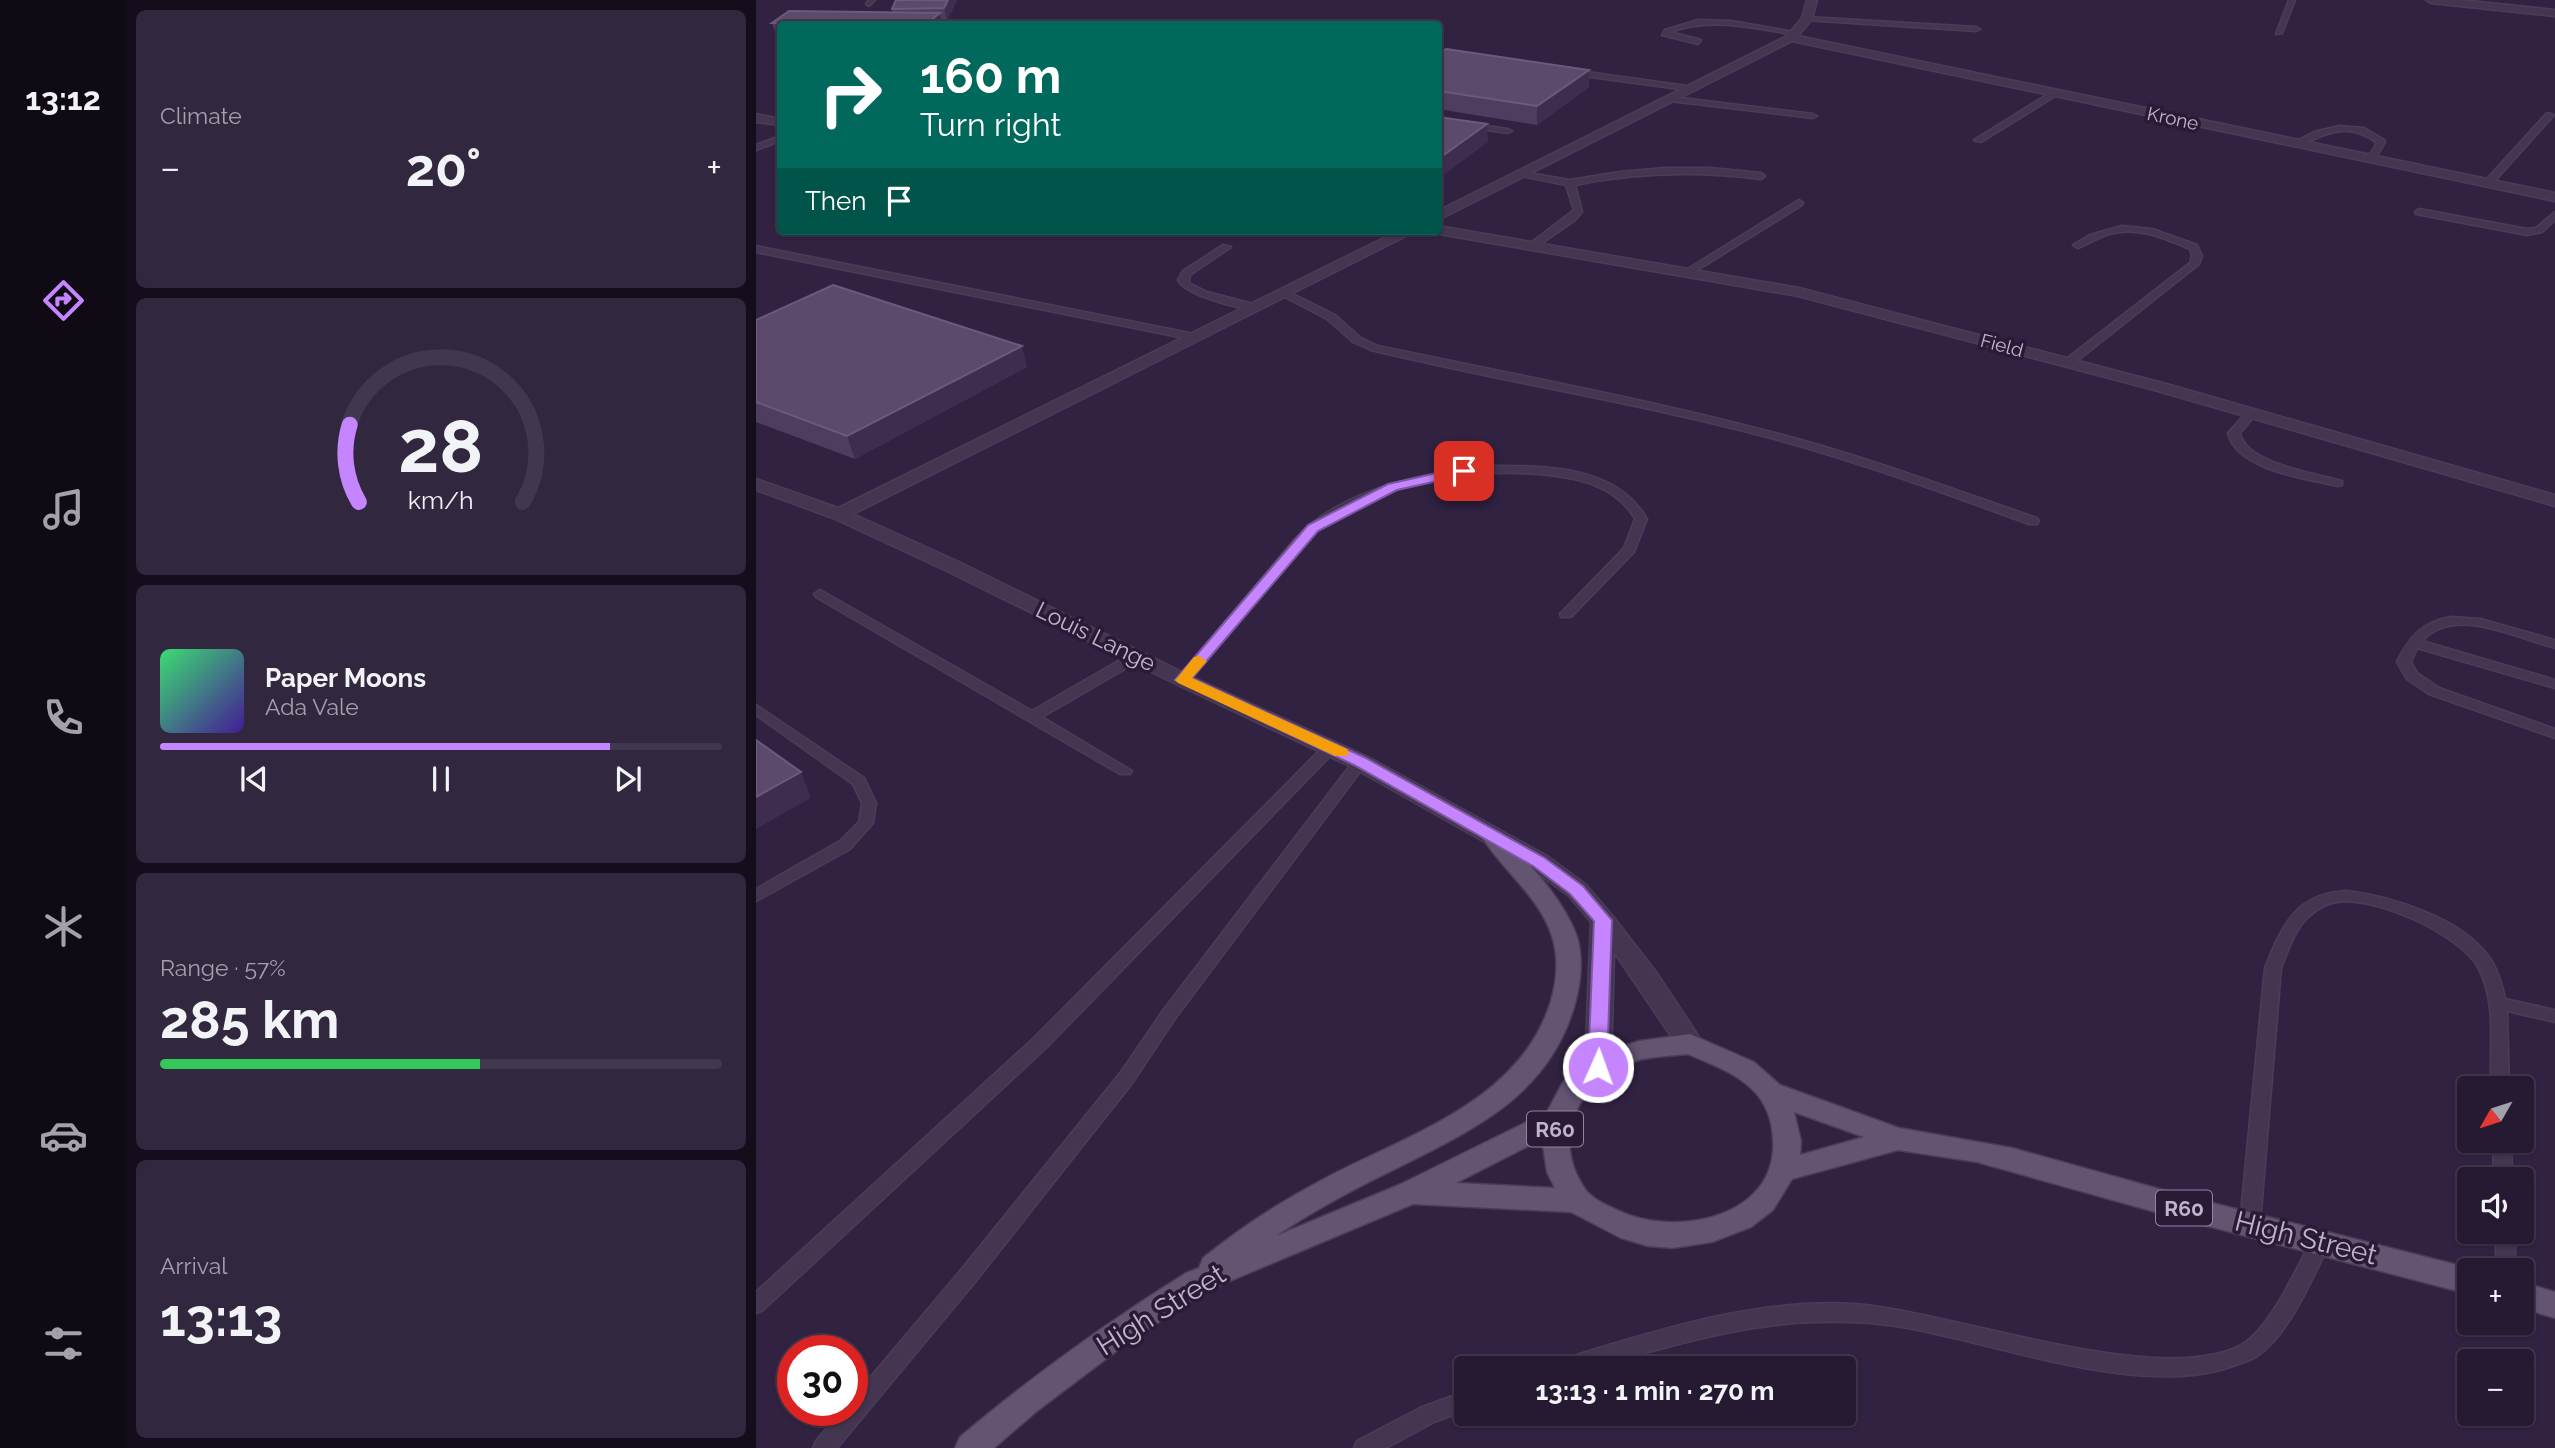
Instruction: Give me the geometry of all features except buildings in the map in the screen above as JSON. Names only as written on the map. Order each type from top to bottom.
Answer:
[{"type":"main road","points":[[1196,1282],[1238,1245],[1285,1214],[1353,1177],[1414,1149],[1502,1095],[1534,1067],[1562,1014],[1570,968],[1563,932],[1545,899],[1493,837]]},
{"type":"main road","name":"High Street","points":[[1411,1192],[1577,1201],[1628,1230],[1671,1237],[1713,1230],[1750,1213],[1776,1186],[1782,1171],[1788,1154],[1786,1122],[1770,1092],[1744,1068],[1690,1044]]},
{"type":"main road","name":"R60","points":[[1577,1201],[1566,1185],[1554,1152],[1556,1119],[1571,1090],[1598,1067],[1632,1052],[1690,1044]]},
{"type":"main road","name":"High Street","points":[[1770,1092],[1898,1139],[1977,1151],[2177,1206],[2457,1278]]},
{"type":"main road","name":"High Street","points":[[971,1448],[1026,1401],[1120,1331],[1196,1282],[1411,1192],[1556,1119]]},
{"type":"main road","name":"High Street","points":[[1782,1171],[1898,1139]]},
{"type":"main road","points":[[2534,1299],[2555,1305]]},
{"type":"street","points":[[1442,214],[1694,89],[1793,36],[1807,19],[1812,0]]},
{"type":"street","points":[[2431,0],[2555,13]]},
{"type":"street","name":"Krone","points":[[1793,36],[2555,197]]},
{"type":"street","points":[[756,118],[777,122]]},
{"type":"street","name":"Field","points":[[1442,231],[1799,292],[2069,362],[2555,501]]},
{"type":"street","points":[[839,514],[1401,235]]},
{"type":"street","name":"Louis Lange","points":[[756,484],[839,514],[1183,680],[1331,748],[1539,862],[1577,890],[1603,920],[1647,978],[1690,1044]]},
{"type":"street","points":[[1598,1067],[1603,920]]},
{"type":"lane","points":[[2278,33],[2292,0]]},
{"type":"lane","points":[[1807,19],[1976,29]]},
{"type":"lane","points":[[1698,43],[1666,34],[1667,30],[1691,23],[1713,22],[1793,36]]},
{"type":"lane","points":[[1566,71],[1694,89]]},
{"type":"lane","points":[[1978,140],[2056,93]]},
{"type":"lane","points":[[1673,99],[1813,116]]},
{"type":"lane","points":[[2488,183],[2550,115]]},
{"type":"lane","points":[[1442,122],[1508,131]]},
{"type":"lane","points":[[2297,144],[2323,130],[2352,129],[2374,136],[2381,142],[2371,159]]},
{"type":"lane","points":[[756,148],[777,139]]},
{"type":"lane","points":[[1525,174],[1570,183],[1646,169],[1689,168],[1760,176]]},
{"type":"lane","points":[[1532,246],[1579,210],[1570,183]]},
{"type":"lane","points":[[1688,272],[1799,203]]},
{"type":"lane","points":[[2418,212],[2527,232],[2539,230],[2555,215]]},
{"type":"lane","points":[[2069,362],[2174,281],[2194,264],[2197,256],[2194,247],[2171,237],[2139,229],[2106,230],[2078,246]]},
{"type":"lane","points":[[1226,247],[1186,273],[1183,280],[1185,285],[1204,294],[1254,307]]},
{"type":"lane","points":[[756,248],[1194,337]]},
{"type":"lane","points":[[1284,293],[1331,317],[1357,340],[1375,348],[1633,401],[1777,436],[2032,521]]},
{"type":"lane","points":[[2252,413],[2234,433],[2236,444],[2245,452],[2276,465],[2338,483]]},
{"type":"lane","points":[[1183,680],[1313,528],[1392,486],[1464,471],[1522,469],[1579,476],[1619,491],[1634,503],[1642,519],[1630,550],[1566,614]]},
{"type":"lane","points":[[820,594],[1125,771]]},
{"type":"lane","points":[[2555,643],[2458,620],[2439,622],[2424,631],[2413,643],[2404,662],[2412,676],[2434,691],[2555,734]]},
{"type":"lane","points":[[2413,643],[2555,684]]},
{"type":"lane","points":[[1034,716],[1138,656]]},
{"type":"lane","points":[[756,709],[859,780],[869,803],[866,823],[845,845],[756,896]]},
{"type":"lane","points":[[756,1304],[1040,1043],[1331,748]]},
{"type":"lane","points":[[824,1448],[968,1276],[1127,1077],[1168,1016],[1360,762]]},
{"type":"lane","points":[[2250,1223],[2273,968],[2288,930],[2308,908],[2332,897],[2361,899],[2402,908],[2459,937],[2483,960],[2494,986],[2500,1076]]},
{"type":"lane","points":[[2497,1003],[2555,1016]]},
{"type":"lane","points":[[1604,1356],[1671,1336],[1771,1317],[1855,1313],[1935,1324],[2121,1365],[2207,1367],[2249,1350],[2278,1318],[2321,1241]]},
{"type":"lane","points":[[1370,1447],[1427,1415],[1454,1405]]},
{"type":"slow traffic","points":[[1199,661],[1183,680],[1341,753]]},
{"type":"route","points":[[1464,471],[1392,486],[1313,528],[1183,680],[1360,762],[1445,807],[1539,862],[1577,890],[1603,920],[1598,1067]]}]
